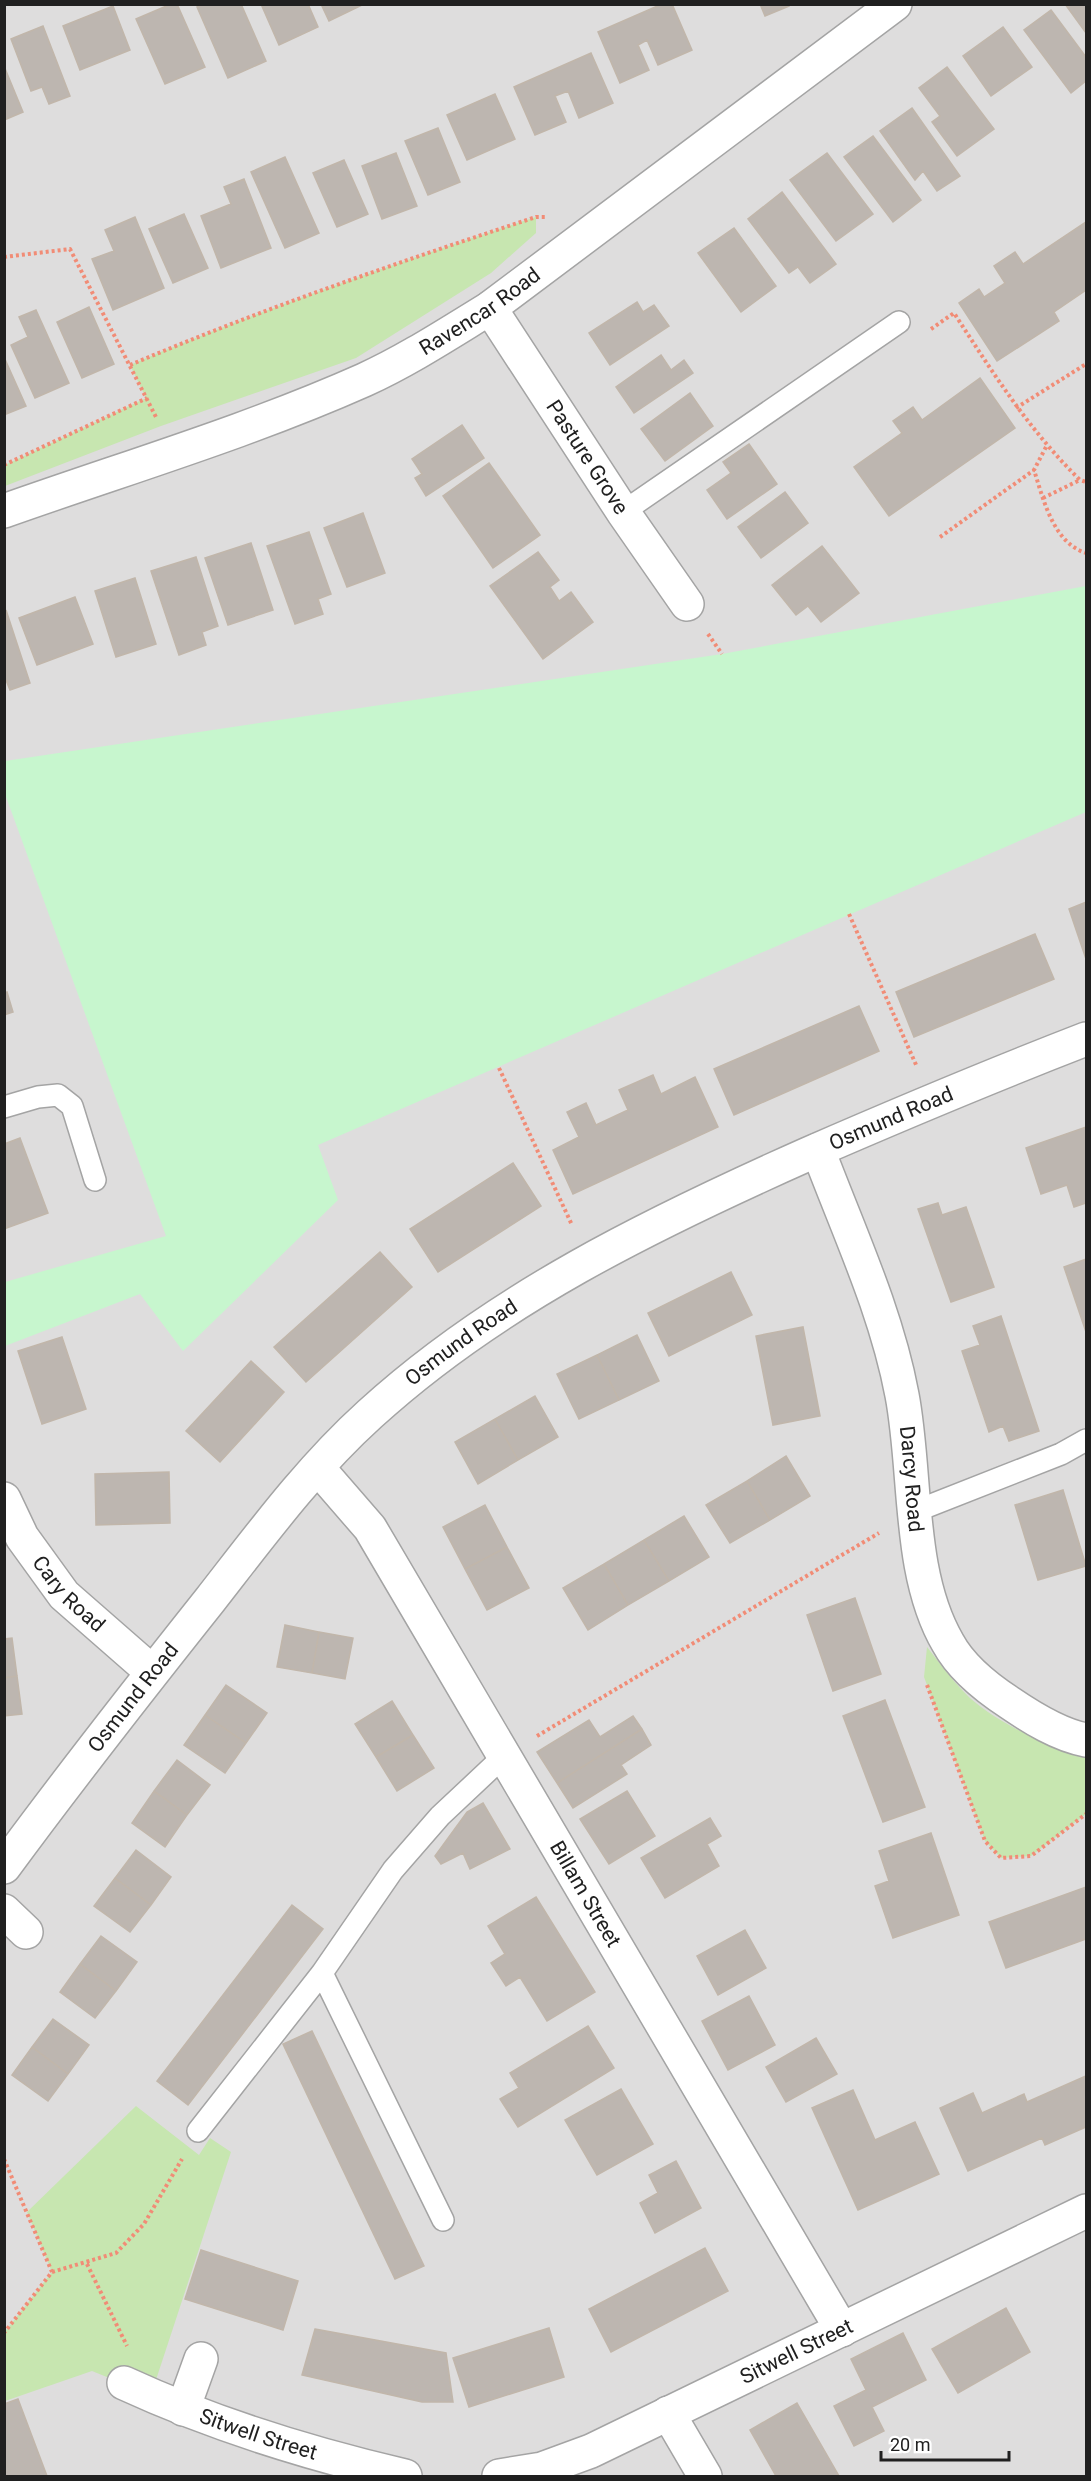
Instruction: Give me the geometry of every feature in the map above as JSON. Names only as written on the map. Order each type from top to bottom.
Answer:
[{"type":"street","name":"Ravencar Road","points":[[4,511],[176,454],[365,379],[426,348],[490,308],[896,4]]},
{"type":"street","name":"Pasture Grove","points":[[490,308],[623,512],[687,604]]},
{"type":"street","name":"Osmund Road","points":[[4,1867],[152,1672],[291,1497],[370,1414],[448,1351],[589,1261],[692,1206],[932,1100],[1086,1038]]},
{"type":"street","name":"Darcy Road","points":[[818,1150],[885,1327],[902,1395],[916,1511],[931,1607],[948,1645],[994,1693],[1035,1720],[1086,1740]]},
{"type":"street","name":"Billam Street","points":[[318,1468],[370,1528],[842,2330]]},
{"type":"street","name":"Cary Road","points":[[4,1499],[22,1537],[64,1595],[152,1672]]},
{"type":"street","name":"Sitwell Street","points":[[499,2476],[543,2469],[591,2451],[1086,2211]]},
{"type":"street","name":"Sitwell Street","points":[[183,2409],[201,2359]]},
{"type":"street","name":"Sitwell Street","points":[[138,2389],[183,2409],[363,2466],[405,2476]]},
{"type":"street","points":[[668,2413],[705,2476]]},
{"type":"lane","points":[[623,512],[899,322]]},
{"type":"lane","points":[[4,1107],[38,1096],[58,1095],[72,1106],[95,1180]]},
{"type":"lane","points":[[916,1511],[1061,1454],[1086,1440]]},
{"type":"lane","points":[[198,2131],[322,1973],[393,1870],[440,1816],[505,1755]]},
{"type":"lane","points":[[322,1973],[443,2220]]},
{"type":"path","points":[[130,365],[202,334],[431,252],[536,218],[612,216]]},
{"type":"path","points":[[4,257],[70,249],[176,454]]},
{"type":"path","points":[[954,314],[1016,408],[1046,447],[1080,480],[1086,482]]},
{"type":"path","points":[[1016,408],[1086,364]]},
{"type":"path","points":[[4,465],[147,398]]},
{"type":"path","points":[[940,537],[1034,470],[1046,447]]},
{"type":"path","points":[[1034,470],[1054,526],[1078,550],[1086,553]]},
{"type":"path","points":[[1043,498],[1080,480]]},
{"type":"path","points":[[849,914],[932,1100]]},
{"type":"path","points":[[499,1068],[589,1261]]},
{"type":"path","points":[[505,1755],[916,1511]]},
{"type":"path","points":[[924,1677],[985,1841],[1001,1858],[1031,1856],[1086,1814]]},
{"type":"path","points":[[4,2333],[52,2272],[87,2264],[116,2253],[144,2224],[198,2131]]},
{"type":"path","points":[[4,2159],[52,2272]]},
{"type":"path","points":[[87,2264],[138,2389]]},
{"type":"shaded area","points":[[5,5],[1086,5],[1086,2476],[5,2476]]},
{"type":"green space","points":[[536,217],[536,233],[491,273],[356,358],[161,426],[5,486],[5,465],[146,398],[130,365],[331,287]]},
{"type":"green space","points":[[1086,586],[1086,812],[318,1145],[338,1200],[183,1351],[140,1294],[5,1346],[5,1282],[166,1236],[5,794],[5,761],[722,654]]},
{"type":"green space","points":[[927,1647],[960,1688],[989,1713],[1056,1748],[1086,1758],[1086,1814],[1031,1856],[1001,1858],[985,1841],[924,1677]]},
{"type":"green space","points":[[136,2106],[199,2155],[210,2138],[231,2152],[151,2395],[92,2371],[5,2401],[4,2333],[52,2272],[27,2212]]},
{"type":"building","points":[[171,4],[177,4],[205,67],[165,84],[136,19]]},
{"type":"building","points":[[204,4],[241,4],[266,61],[228,78],[197,7]]},
{"type":"building","points":[[261,4],[308,4],[318,27],[279,45]]},
{"type":"building","points":[[321,4],[364,4],[329,21]]},
{"type":"building","points":[[662,4],[672,4],[692,50],[658,65],[647,40],[638,45],[649,70],[620,83],[598,32]]},
{"type":"building","points":[[760,4],[788,4],[789,6],[765,16]]},
{"type":"building","points":[[1065,4],[1086,4],[1086,33]]},
{"type":"building","points":[[113,6],[130,50],[80,70],[63,26]]},
{"type":"building","points":[[1051,10],[1086,57],[1086,81],[1071,93],[1024,30]]},
{"type":"building","points":[[43,26],[70,96],[49,104],[42,87],[31,91],[11,39]]},
{"type":"building","points":[[1003,27],[1032,67],[991,96],[963,56]]},
{"type":"building","points":[[591,53],[613,103],[579,118],[568,91],[555,96],[566,122],[535,135],[514,87]]},
{"type":"building","points":[[4,66],[23,112],[4,120]]},
{"type":"building","points":[[947,67],[994,129],[957,156],[932,122],[940,116],[919,88]]},
{"type":"building","points":[[495,94],[515,139],[467,160],[447,115]]},
{"type":"building","points":[[912,108],[960,176],[937,191],[923,171],[915,180],[880,131]]},
{"type":"building","points":[[438,128],[460,182],[428,195],[405,141]]},
{"type":"building","points":[[873,136],[921,200],[893,222],[844,157]]},
{"type":"building","points":[[396,153],[417,206],[382,219],[362,166]]},
{"type":"building","points":[[827,153],[873,214],[836,241],[790,180]]},
{"type":"building","points":[[285,157],[319,233],[285,248],[251,172]]},
{"type":"building","points":[[344,160],[368,214],[337,227],[313,173]]},
{"type":"building","points":[[244,179],[271,248],[221,268],[201,216],[231,204],[224,187]]},
{"type":"building","points":[[782,192],[836,264],[810,283],[798,267],[789,273],[748,219]]},
{"type":"building","points":[[184,214],[208,268],[173,283],[149,229]]},
{"type":"building","points":[[135,217],[164,288],[113,310],[92,259],[114,251],[105,230]]},
{"type":"building","points":[[1086,222],[1086,290],[1054,312],[1059,321],[997,361],[959,303],[979,289],[984,297],[1005,283],[994,266],[1015,252],[1023,264]]},
{"type":"building","points":[[734,228],[776,286],[741,312],[698,253]]},
{"type":"building","points":[[637,302],[643,312],[654,305],[669,326],[610,365],[589,333]]},
{"type":"building","points":[[89,307],[114,364],[82,378],[57,322]]},
{"type":"building","points":[[36,310],[69,383],[35,398],[11,345],[28,337],[19,317]]},
{"type":"building","points":[[661,355],[671,370],[684,360],[693,373],[634,413],[616,387]]},
{"type":"building","points":[[4,357],[26,406],[4,415]]},
{"type":"building","points":[[980,378],[1015,428],[889,516],[854,467],[902,433],[893,421],[913,407],[922,420]]},
{"type":"building","points":[[690,393],[713,426],[665,461],[641,429]]},
{"type":"building","points":[[462,425],[484,458],[426,496],[415,478],[422,474],[412,459]]},
{"type":"building","points":[[749,444],[777,484],[727,519],[707,490],[731,473],[723,462]]},
{"type":"building","points":[[489,463],[540,535],[493,568],[443,496]]},
{"type":"building","points":[[785,492],[808,523],[761,558],[738,527]]},
{"type":"building","points":[[363,513],[385,573],[347,587],[324,528]]},
{"type":"building","points":[[309,532],[331,594],[318,599],[323,614],[295,624],[267,546]]},
{"type":"building","points":[[251,543],[273,610],[228,625],[205,558]]},
{"type":"building","points":[[822,546],[859,593],[821,622],[808,606],[796,615],[772,585]]},
{"type":"building","points":[[538,552],[559,580],[550,587],[559,601],[571,592],[593,622],[543,659],[490,586]]},
{"type":"building","points":[[196,557],[218,626],[202,632],[206,645],[179,655],[151,571]]},
{"type":"building","points":[[135,578],[156,644],[116,657],[95,591]]},
{"type":"building","points":[[75,597],[93,644],[37,665],[19,618]]},
{"type":"building","points":[[6,610],[30,683],[10,690],[4,675]]},
{"type":"building","points":[[1086,902],[1086,959],[1069,909]]},
{"type":"building","points":[[1035,934],[1054,979],[914,1037],[896,992]]},
{"type":"building","points":[[7,992],[13,1012],[4,1015],[4,993]]},
{"type":"building","points":[[859,1006],[879,1051],[734,1115],[714,1069]]},
{"type":"building","points":[[653,1075],[661,1094],[695,1077],[718,1127],[573,1194],[553,1150],[579,1137],[567,1112],[586,1103],[596,1125],[628,1110],[619,1090]]},
{"type":"building","points":[[1086,1127],[1086,1203],[1074,1207],[1067,1185],[1041,1194],[1026,1148]]},
{"type":"building","points":[[20,1138],[48,1213],[4,1229],[4,1144]]},
{"type":"building","points":[[513,1163],[541,1206],[438,1272],[410,1229]]},
{"type":"building","points":[[938,1203],[942,1215],[966,1207],[994,1287],[951,1302],[918,1209]]},
{"type":"building","points":[[380,1252],[412,1287],[306,1382],[274,1347]]},
{"type":"building","points":[[1086,1259],[1086,1332],[1064,1267]]},
{"type":"building","points":[[731,1272],[752,1315],[669,1356],[648,1313]]},
{"type":"building","points":[[1001,1316],[1039,1431],[1009,1441],[1003,1426],[989,1432],[962,1351],[980,1345],[973,1326]]},
{"type":"building","points":[[803,1327],[820,1416],[773,1425],[756,1336]]},
{"type":"building","points":[[637,1335],[659,1381],[619,1400],[597,1355]]},
{"type":"building","points":[[62,1337],[86,1409],[42,1424],[18,1351]]},
{"type":"building","points":[[597,1355],[619,1400],[579,1419],[557,1374]]},
{"type":"building","points":[[251,1361],[284,1392],[220,1462],[186,1431]]},
{"type":"building","points":[[535,1396],[558,1437],[518,1460],[495,1419]]},
{"type":"building","points":[[495,1419],[518,1460],[478,1484],[455,1442]]},
{"type":"building","points":[[786,1456],[810,1496],[770,1520],[747,1481]]},
{"type":"building","points":[[169,1472],[170,1523],[96,1525],[95,1474]]},
{"type":"building","points":[[747,1481],[770,1520],[730,1543],[706,1505]]},
{"type":"building","points":[[1063,1490],[1086,1566],[1038,1580],[1015,1505]]},
{"type":"building","points":[[485,1505],[507,1547],[465,1569],[443,1527]]},
{"type":"building","points":[[684,1516],[709,1557],[669,1581],[644,1540]]},
{"type":"building","points":[[644,1540],[669,1581],[628,1605],[604,1564]]},
{"type":"building","points":[[507,1547],[529,1588],[487,1610],[465,1569]]},
{"type":"building","points":[[604,1564],[628,1605],[588,1630],[563,1588]]},
{"type":"building","points":[[855,1598],[881,1674],[833,1691],[807,1615]]},
{"type":"building","points":[[285,1625],[319,1632],[312,1673],[277,1667]]},
{"type":"building","points":[[319,1632],[353,1638],[345,1679],[312,1673]]},
{"type":"building","points":[[12,1638],[17,1676],[4,1678],[4,1639]]},
{"type":"building","points":[[17,1676],[22,1714],[4,1716],[4,1678]]},
{"type":"building","points":[[226,1685],[267,1713],[246,1743],[205,1715]]},
{"type":"building","points":[[885,1700],[925,1807],[883,1822],[843,1716]]},
{"type":"building","points":[[392,1701],[413,1735],[376,1757],[355,1724]]},
{"type":"building","points":[[205,1715],[246,1743],[225,1773],[184,1745]]},
{"type":"building","points":[[633,1716],[642,1729],[557,1783],[537,1752],[589,1720],[600,1737]]},
{"type":"building","points":[[642,1729],[651,1745],[621,1765],[627,1774],[573,1808],[557,1783]]},
{"type":"building","points":[[413,1735],[434,1768],[397,1791],[376,1757]]},
{"type":"building","points":[[177,1760],[210,1785],[187,1815],[154,1791]]},
{"type":"building","points":[[154,1791],[187,1815],[165,1847],[132,1823]]},
{"type":"building","points":[[627,1791],[655,1836],[609,1864],[580,1819]]},
{"type":"building","points":[[483,1803],[510,1849],[470,1869],[463,1853],[441,1864],[435,1856],[467,1812]]},
{"type":"building","points":[[710,1818],[721,1836],[707,1844],[719,1866],[665,1898],[641,1858]]},
{"type":"building","points":[[931,1833],[959,1915],[893,1938],[875,1886],[889,1881],[879,1851]]},
{"type":"building","points":[[136,1850],[171,1877],[151,1905],[115,1878]]},
{"type":"building","points":[[115,1878],[151,1905],[130,1932],[94,1906]]},
{"type":"building","points":[[1086,1887],[1086,1939],[1006,1968],[989,1922]]},
{"type":"building","points":[[536,1897],[595,1992],[547,2021],[520,1977],[506,1986],[491,1963],[505,1954],[488,1926]]},
{"type":"building","points":[[292,1905],[323,1929],[188,2105],[157,2081]]},
{"type":"building","points":[[745,1930],[766,1968],[718,1995],[697,1956]]},
{"type":"building","points":[[101,1936],[137,1962],[116,1991],[80,1964]]},
{"type":"building","points":[[80,1964],[116,1991],[95,2018],[60,1992]]},
{"type":"building","points":[[749,1996],[775,2045],[728,2070],[702,2021]]},
{"type":"building","points":[[53,2019],[89,2045],[68,2074],[32,2047]]},
{"type":"building","points":[[588,2026],[614,2068],[518,2127],[500,2099],[519,2088],[510,2073]]},
{"type":"building","points":[[312,2031],[424,2266],[395,2279],[283,2044]]},
{"type":"building","points":[[816,2038],[837,2074],[786,2102],[766,2067]]},
{"type":"building","points":[[32,2047],[68,2074],[48,2101],[12,2075]]},
{"type":"building","points":[[1086,2076],[1086,2127],[1045,2145],[1042,2138],[968,2171],[940,2108],[973,2093],[982,2113],[1024,2094],[1027,2102]]},
{"type":"building","points":[[621,2089],[653,2144],[597,2175],[565,2120]]},
{"type":"building","points":[[853,2090],[875,2140],[915,2122],[939,2174],[858,2210],[812,2108]]},
{"type":"building","points":[[676,2161],[701,2208],[655,2233],[640,2203],[658,2193],[649,2175]]},
{"type":"building","points":[[705,2248],[728,2291],[611,2352],[589,2309]]},
{"type":"building","points":[[201,2250],[298,2281],[283,2330],[185,2299]]},
{"type":"building","points":[[1006,2308],[1030,2352],[958,2393],[932,2349]]},
{"type":"building","points":[[549,2328],[564,2377],[469,2407],[453,2358]]},
{"type":"building","points":[[315,2329],[446,2353],[453,2402],[422,2402],[302,2375]]},
{"type":"building","points":[[903,2333],[926,2380],[872,2407],[884,2431],[854,2446],[834,2406],[866,2390],[851,2359]]},
{"type":"building","points":[[18,2399],[47,2476],[4,2476],[4,2404]]},
{"type":"building","points":[[797,2403],[839,2476],[776,2476],[750,2430]]}]
